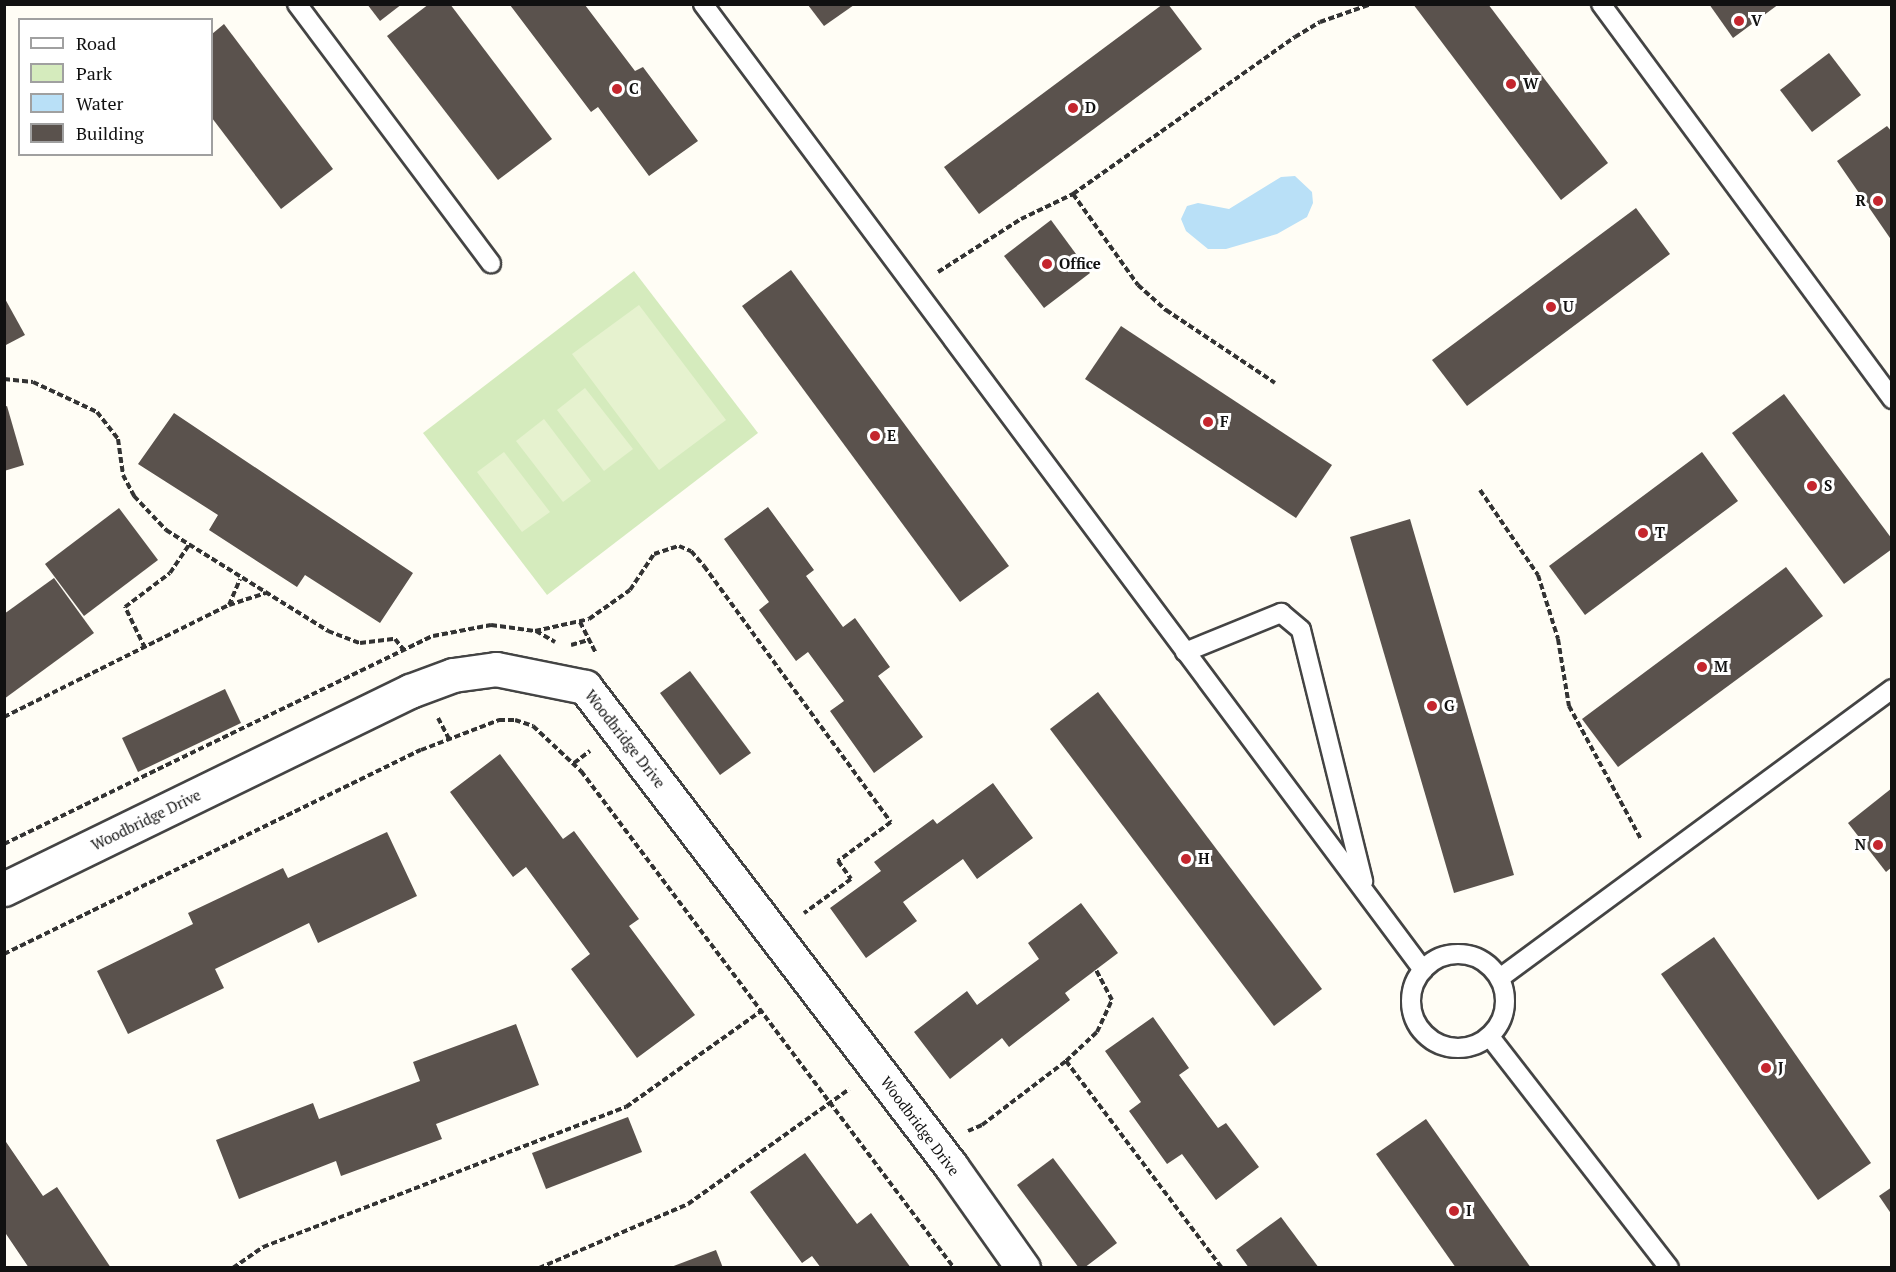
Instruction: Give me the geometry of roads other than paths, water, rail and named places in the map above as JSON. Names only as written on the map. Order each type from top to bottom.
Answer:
[{"type":"street","name":"Woodbridge Drive","points":[[4,889],[410,691],[453,675],[496,669],[585,687],[937,1148],[1023,1268]]},
{"type":"lane","points":[[297,4],[491,263]]},
{"type":"lane","points":[[703,4],[912,289],[1423,970]]},
{"type":"lane","points":[[1601,4],[1892,399]]},
{"type":"lane","points":[[1185,652],[1281,613],[1301,630],[1365,890]]},
{"type":"lane","points":[[1500,978],[1892,689]]},
{"type":"lane","points":[[1463,954],[1478,957],[1500,978],[1505,1009],[1490,1037],[1476,1046],[1445,1048],[1419,1029],[1410,999],[1423,970],[1448,955],[1463,954]]},
{"type":"lane","points":[[1490,1037],[1669,1268]]},
{"type":"water","points":[[1295,176],[1312,192],[1313,203],[1307,217],[1277,234],[1226,249],[1208,249],[1186,231],[1181,219],[1187,206],[1198,203],[1229,209],[1281,177]]},
{"type":"place","name":"V","points":[[1739,21]]},
{"type":"place","name":"W","points":[[1511,84]]},
{"type":"place","name":"C","points":[[617,89]]},
{"type":"place","name":"D","points":[[1073,108]]},
{"type":"place","name":"R","points":[[1878,201]]},
{"type":"place","name":"Office","points":[[1047,264]]},
{"type":"place","name":"U","points":[[1551,307]]},
{"type":"place","name":"F","points":[[1208,422]]},
{"type":"place","name":"E","points":[[875,436]]},
{"type":"place","name":"S","points":[[1812,486]]},
{"type":"place","name":"T","points":[[1643,533]]},
{"type":"place","name":"M","points":[[1702,667]]},
{"type":"place","name":"G","points":[[1432,706]]},
{"type":"place","name":"N","points":[[1878,845]]},
{"type":"place","name":"H","points":[[1186,859]]},
{"type":"place","name":"J","points":[[1766,1068]]},
{"type":"place","name":"I","points":[[1454,1211]]}]
